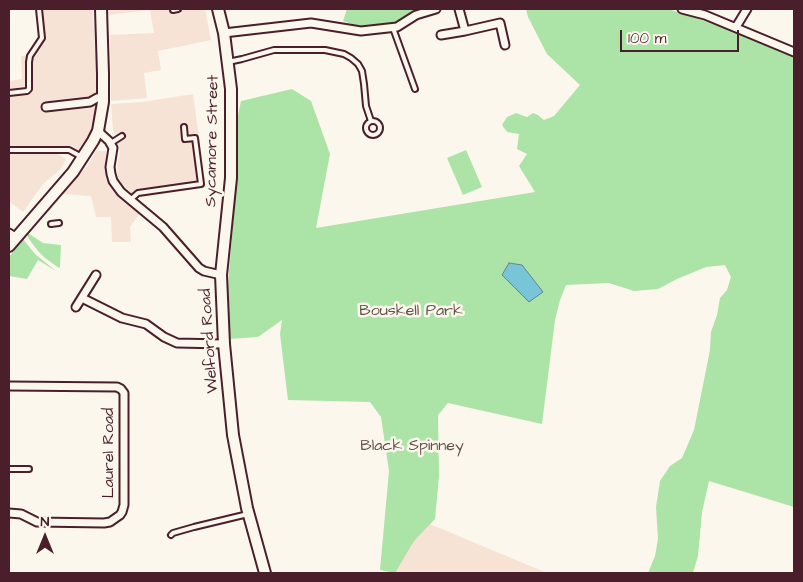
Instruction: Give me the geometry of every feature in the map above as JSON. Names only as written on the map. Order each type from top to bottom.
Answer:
[{"type":"street","points":[[11,239],[73,172],[98,131],[103,102],[104,74],[101,9]]},
{"type":"street","name":"Sycamore Street","points":[[218,9],[224,33],[231,90],[231,178],[221,275]]},
{"type":"street","points":[[224,33],[311,22],[361,31],[393,28],[416,15],[436,9]]},
{"type":"street","points":[[459,9],[465,31]]},
{"type":"street","points":[[682,9],[705,15],[794,52]]},
{"type":"street","points":[[736,27],[747,9]]},
{"type":"street","points":[[441,35],[500,23],[505,45]]},
{"type":"street","points":[[46,107],[90,102],[98,98]]},
{"type":"street","points":[[98,131],[111,143]]},
{"type":"street","name":"Welford Road","points":[[111,143],[113,153],[110,166],[113,181],[120,192],[163,227],[199,268],[204,272],[221,275],[224,344],[233,435],[248,514],[265,573]]},
{"type":"street","points":[[76,307],[96,275]]},
{"type":"street","points":[[82,298],[122,318],[146,324],[164,337],[177,343],[224,344]]},
{"type":"street","name":"Laurel Road","points":[[9,386],[116,387],[124,393],[124,505],[120,515],[110,522],[104,523],[37,522],[21,514],[9,513]]},
{"type":"lane","points":[[9,93],[27,91],[29,89],[30,56],[42,38],[39,9]]},
{"type":"lane","points":[[173,9],[178,9]]},
{"type":"lane","points":[[393,28],[415,89]]},
{"type":"lane","points":[[228,62],[274,50],[325,50],[344,54],[358,64],[362,71],[366,106],[371,121]]},
{"type":"lane","points":[[371,121],[376,121],[380,126],[380,131],[375,136],[368,134],[366,130],[367,125],[371,121]]},
{"type":"lane","points":[[130,200],[138,193],[201,184],[195,138],[185,139],[184,127]]},
{"type":"lane","points":[[111,143],[122,136]]},
{"type":"lane","points":[[9,150],[69,150],[82,157]]},
{"type":"lane","points":[[51,224],[59,223]]},
{"type":"lane","points":[[9,469],[29,470]]},
{"type":"lane","points":[[171,535],[194,527],[248,514]]},
{"type":"shaded area","points":[[37,9],[93,9],[95,52],[99,59],[98,103],[91,135],[82,150],[72,146],[14,146],[15,154],[57,153],[66,159],[61,169],[43,184],[23,212],[9,201],[9,81],[22,79],[21,56],[26,56],[39,34]]},
{"type":"shaded area","points":[[108,9],[205,9],[211,40],[158,51],[161,70],[144,73],[147,98],[111,101],[110,35],[154,33],[150,10],[108,15]]},
{"type":"shaded area","points":[[193,94],[206,187],[137,198],[123,185],[117,172],[120,152],[113,129],[111,104],[142,102]]},
{"type":"shaded area","points":[[96,151],[106,151],[109,185],[115,194],[141,212],[130,227],[131,242],[112,242],[111,217],[96,217],[91,196],[62,194],[88,165]]},
{"type":"shaded area","points":[[406,514],[547,573],[395,573]]},
{"type":"green space","points":[[347,9],[423,9],[413,12],[397,23],[362,28],[343,21]]},
{"type":"green space","points":[[526,9],[668,9],[732,30],[785,51],[794,57],[794,507],[709,481],[702,512],[698,556],[693,573],[648,573],[655,556],[658,539],[656,507],[660,481],[670,466],[682,458],[694,430],[710,350],[711,332],[720,298],[727,290],[731,277],[725,265],[706,267],[658,289],[634,291],[609,283],[566,285],[555,320],[542,424],[448,403],[438,415],[439,476],[435,519],[414,541],[395,573],[380,570],[389,471],[381,417],[370,402],[288,400],[280,334],[282,320],[258,337],[228,339],[228,284],[234,213],[237,120],[241,101],[292,89],[311,101],[330,154],[316,228],[535,192],[519,166],[527,154],[517,149],[519,134],[507,132],[502,125],[507,117],[516,113],[527,117],[533,113],[544,120],[554,116],[580,85],[547,54],[528,17]]},
{"type":"green space","points":[[466,150],[482,187],[463,195],[447,158]]},
{"type":"green space","points":[[28,233],[43,243],[61,245],[59,268],[38,251],[29,239]]},
{"type":"green space","points":[[23,239],[35,254],[56,271],[38,260],[27,279],[9,276],[9,257]]},
{"type":"water","points":[[509,263],[522,265],[543,292],[529,302],[502,275]]},
{"type":"park label","name":"Bouskell Park","points":[[411,312]]},
{"type":"park label","name":"Black Spinney","points":[[412,447]]}]
